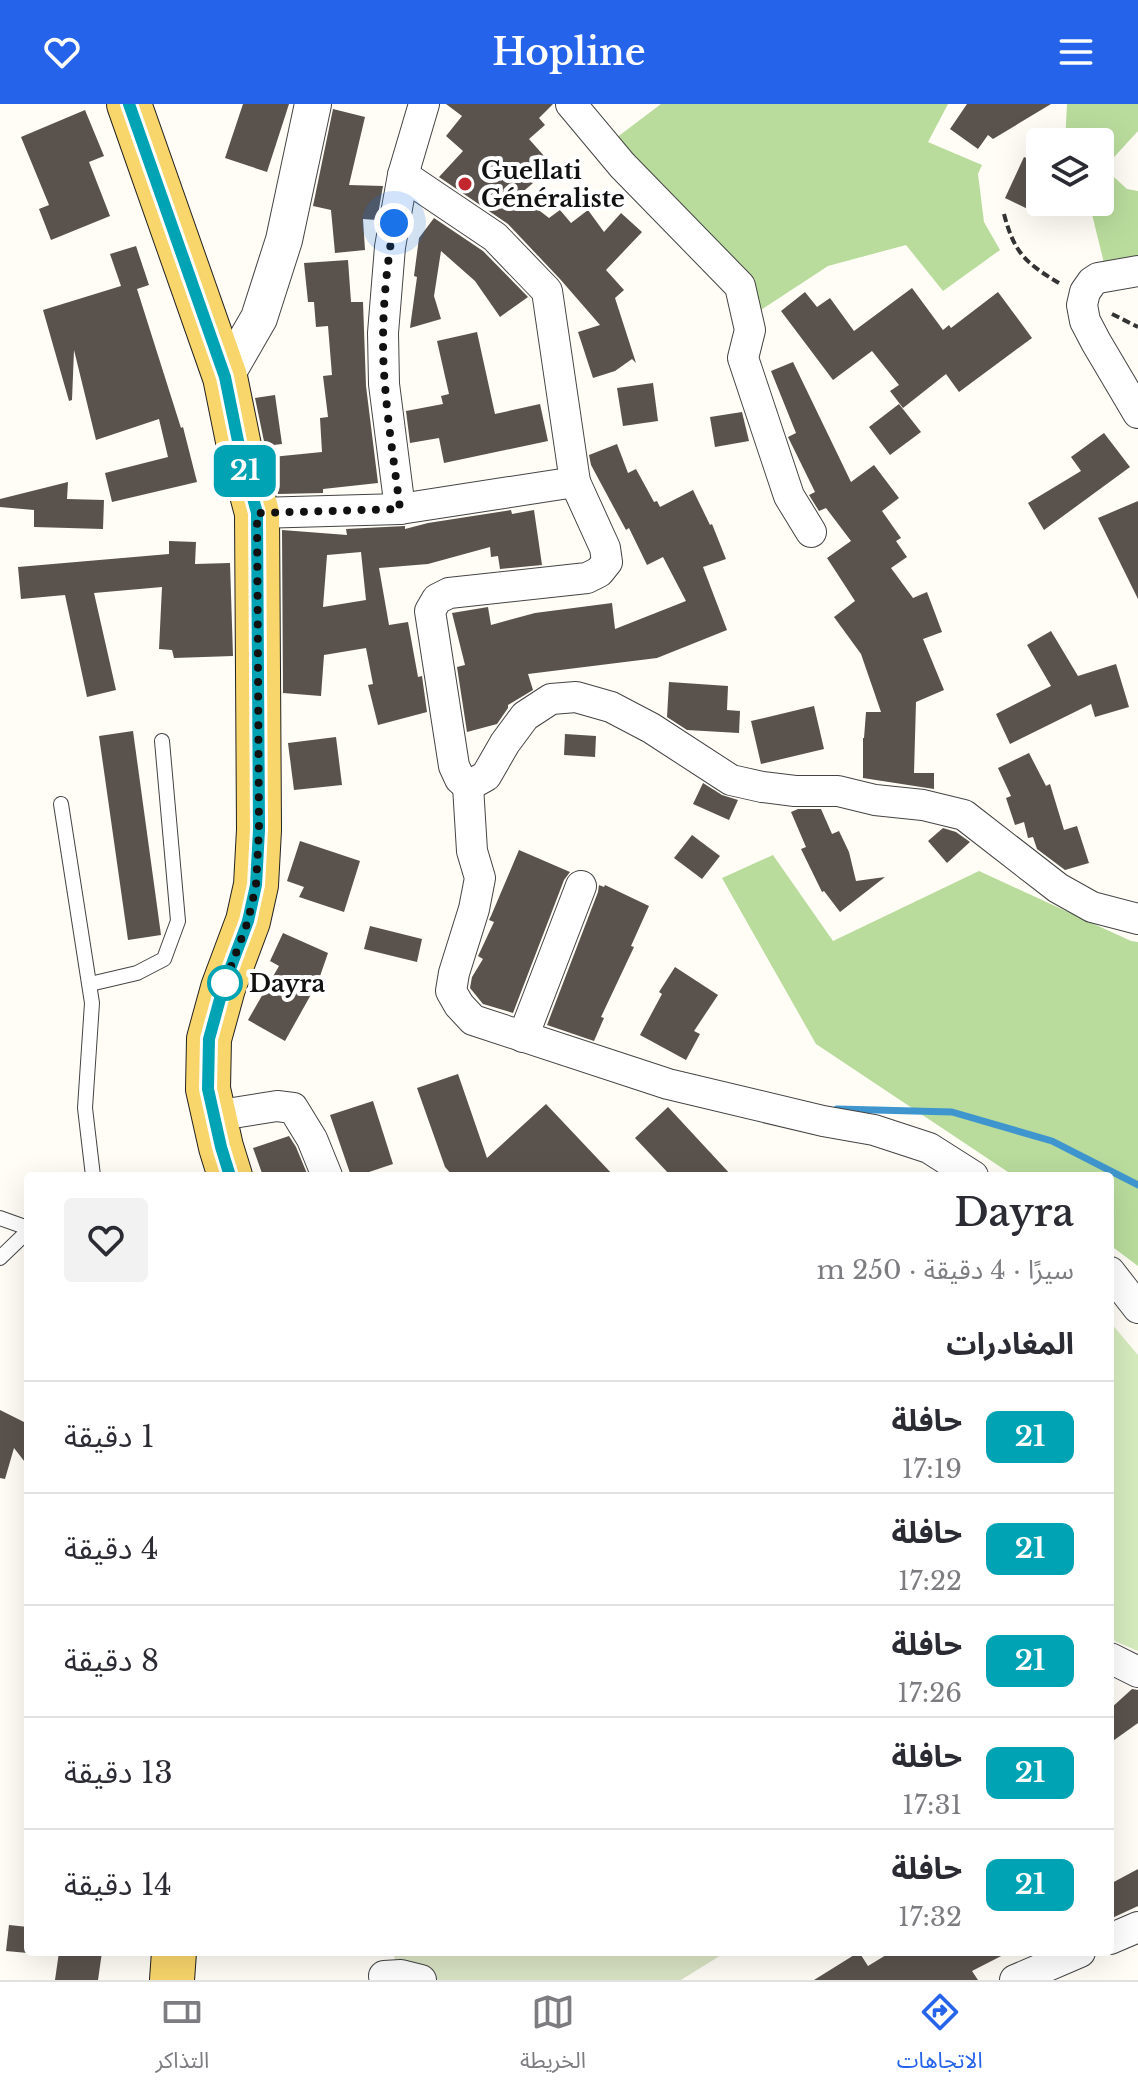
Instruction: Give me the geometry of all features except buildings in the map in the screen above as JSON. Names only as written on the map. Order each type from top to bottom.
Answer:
[{"type":"main road","points":[[129,104],[225,377],[257,513],[259,830],[256,885],[248,921],[223,988],[209,1039],[208,1089],[229,1172]]},
{"type":"main road","points":[[172,1980],[174,1956]]},
{"type":"street","points":[[225,377],[259,318],[284,240],[313,104]]},
{"type":"street","points":[[400,509],[384,384],[383,333],[390,247],[403,175],[424,104]]},
{"type":"street","points":[[571,104],[622,165],[740,286],[750,330],[743,358],[789,496],[811,532]]},
{"type":"street","points":[[403,175],[495,237],[547,291],[575,482],[605,548],[607,562],[599,572],[587,578],[449,593],[437,599],[430,611],[454,766],[460,779],[468,786],[472,851],[480,878],[451,991],[473,1020],[668,1084],[874,1130],[929,1148],[967,1172]]},
{"type":"street","points":[[1138,271],[1098,278],[1088,286],[1082,310],[1085,321],[1138,413]]},
{"type":"street","points":[[257,513],[400,509],[575,482]]},
{"type":"street","points":[[468,786],[486,776],[525,716],[551,699],[576,697],[611,707],[651,728],[731,780],[795,791],[838,791],[964,815],[1058,888],[1092,907],[1138,919]]},
{"type":"street","points":[[523,1037],[581,886]]},
{"type":"street","points":[[214,1116],[277,1106],[293,1108],[312,1139],[325,1172]]},
{"type":"street","points":[[1114,1277],[1138,1308]]},
{"type":"street","points":[[1114,1660],[1138,1672]]},
{"type":"street","points":[[1114,1937],[1138,1927]]},
{"type":"street","points":[[1015,1980],[1071,1956]]},
{"type":"street","points":[[382,1969],[421,1980]]},
{"type":"lane","points":[[90,984],[137,973],[164,959],[178,921],[162,741]]},
{"type":"lane","points":[[61,804],[92,1003],[85,1108],[93,1172]]},
{"type":"lane","points":[[0,1218],[24,1227]]},
{"type":"lane","points":[[0,1258],[24,1233]]},
{"type":"path","points":[[1004,214],[1010,237],[1026,260],[1038,271],[1083,298]]},
{"type":"green space","points":[[661,104],[948,104],[928,142],[982,165],[978,174],[984,222],[1000,250],[943,291],[906,245],[828,266],[758,310],[612,141]]},
{"type":"green space","points":[[1067,104],[1138,104],[1138,131],[1114,157],[1114,128],[1066,128]]},
{"type":"green space","points":[[1114,177],[1127,189],[1138,191],[1138,261],[1104,263],[1092,216],[1114,216]]},
{"type":"green space","points":[[773,855],[833,941],[979,871],[1138,942],[1138,1266],[1114,1248],[1114,1172],[1008,1172],[816,1044],[722,878]]},
{"type":"green space","points":[[1114,1327],[1138,1355],[1138,1651],[1114,1641]]},
{"type":"green space","points":[[394,1956],[720,1956],[681,1980],[434,1980],[397,1967]]},
{"type":"waterway","points":[[837,1109],[952,1112],[1052,1141],[1113,1172]]},
{"type":"waterway","points":[[1114,1173],[1138,1185]]},
{"type":"bus line","name":"21","points":[[129,104],[225,377],[257,513],[259,830],[256,885],[248,921],[223,988],[209,1039],[208,1089],[229,1172]]},
{"type":"place","name":"Guellati Généraliste","points":[[465,184]]},
{"type":"place","name":"Dayra","points":[[225,983]]},
{"type":"route","points":[[225,983],[223,988],[248,921],[256,885],[259,830],[257,513],[400,509],[384,384],[383,333],[394,223]]}]
